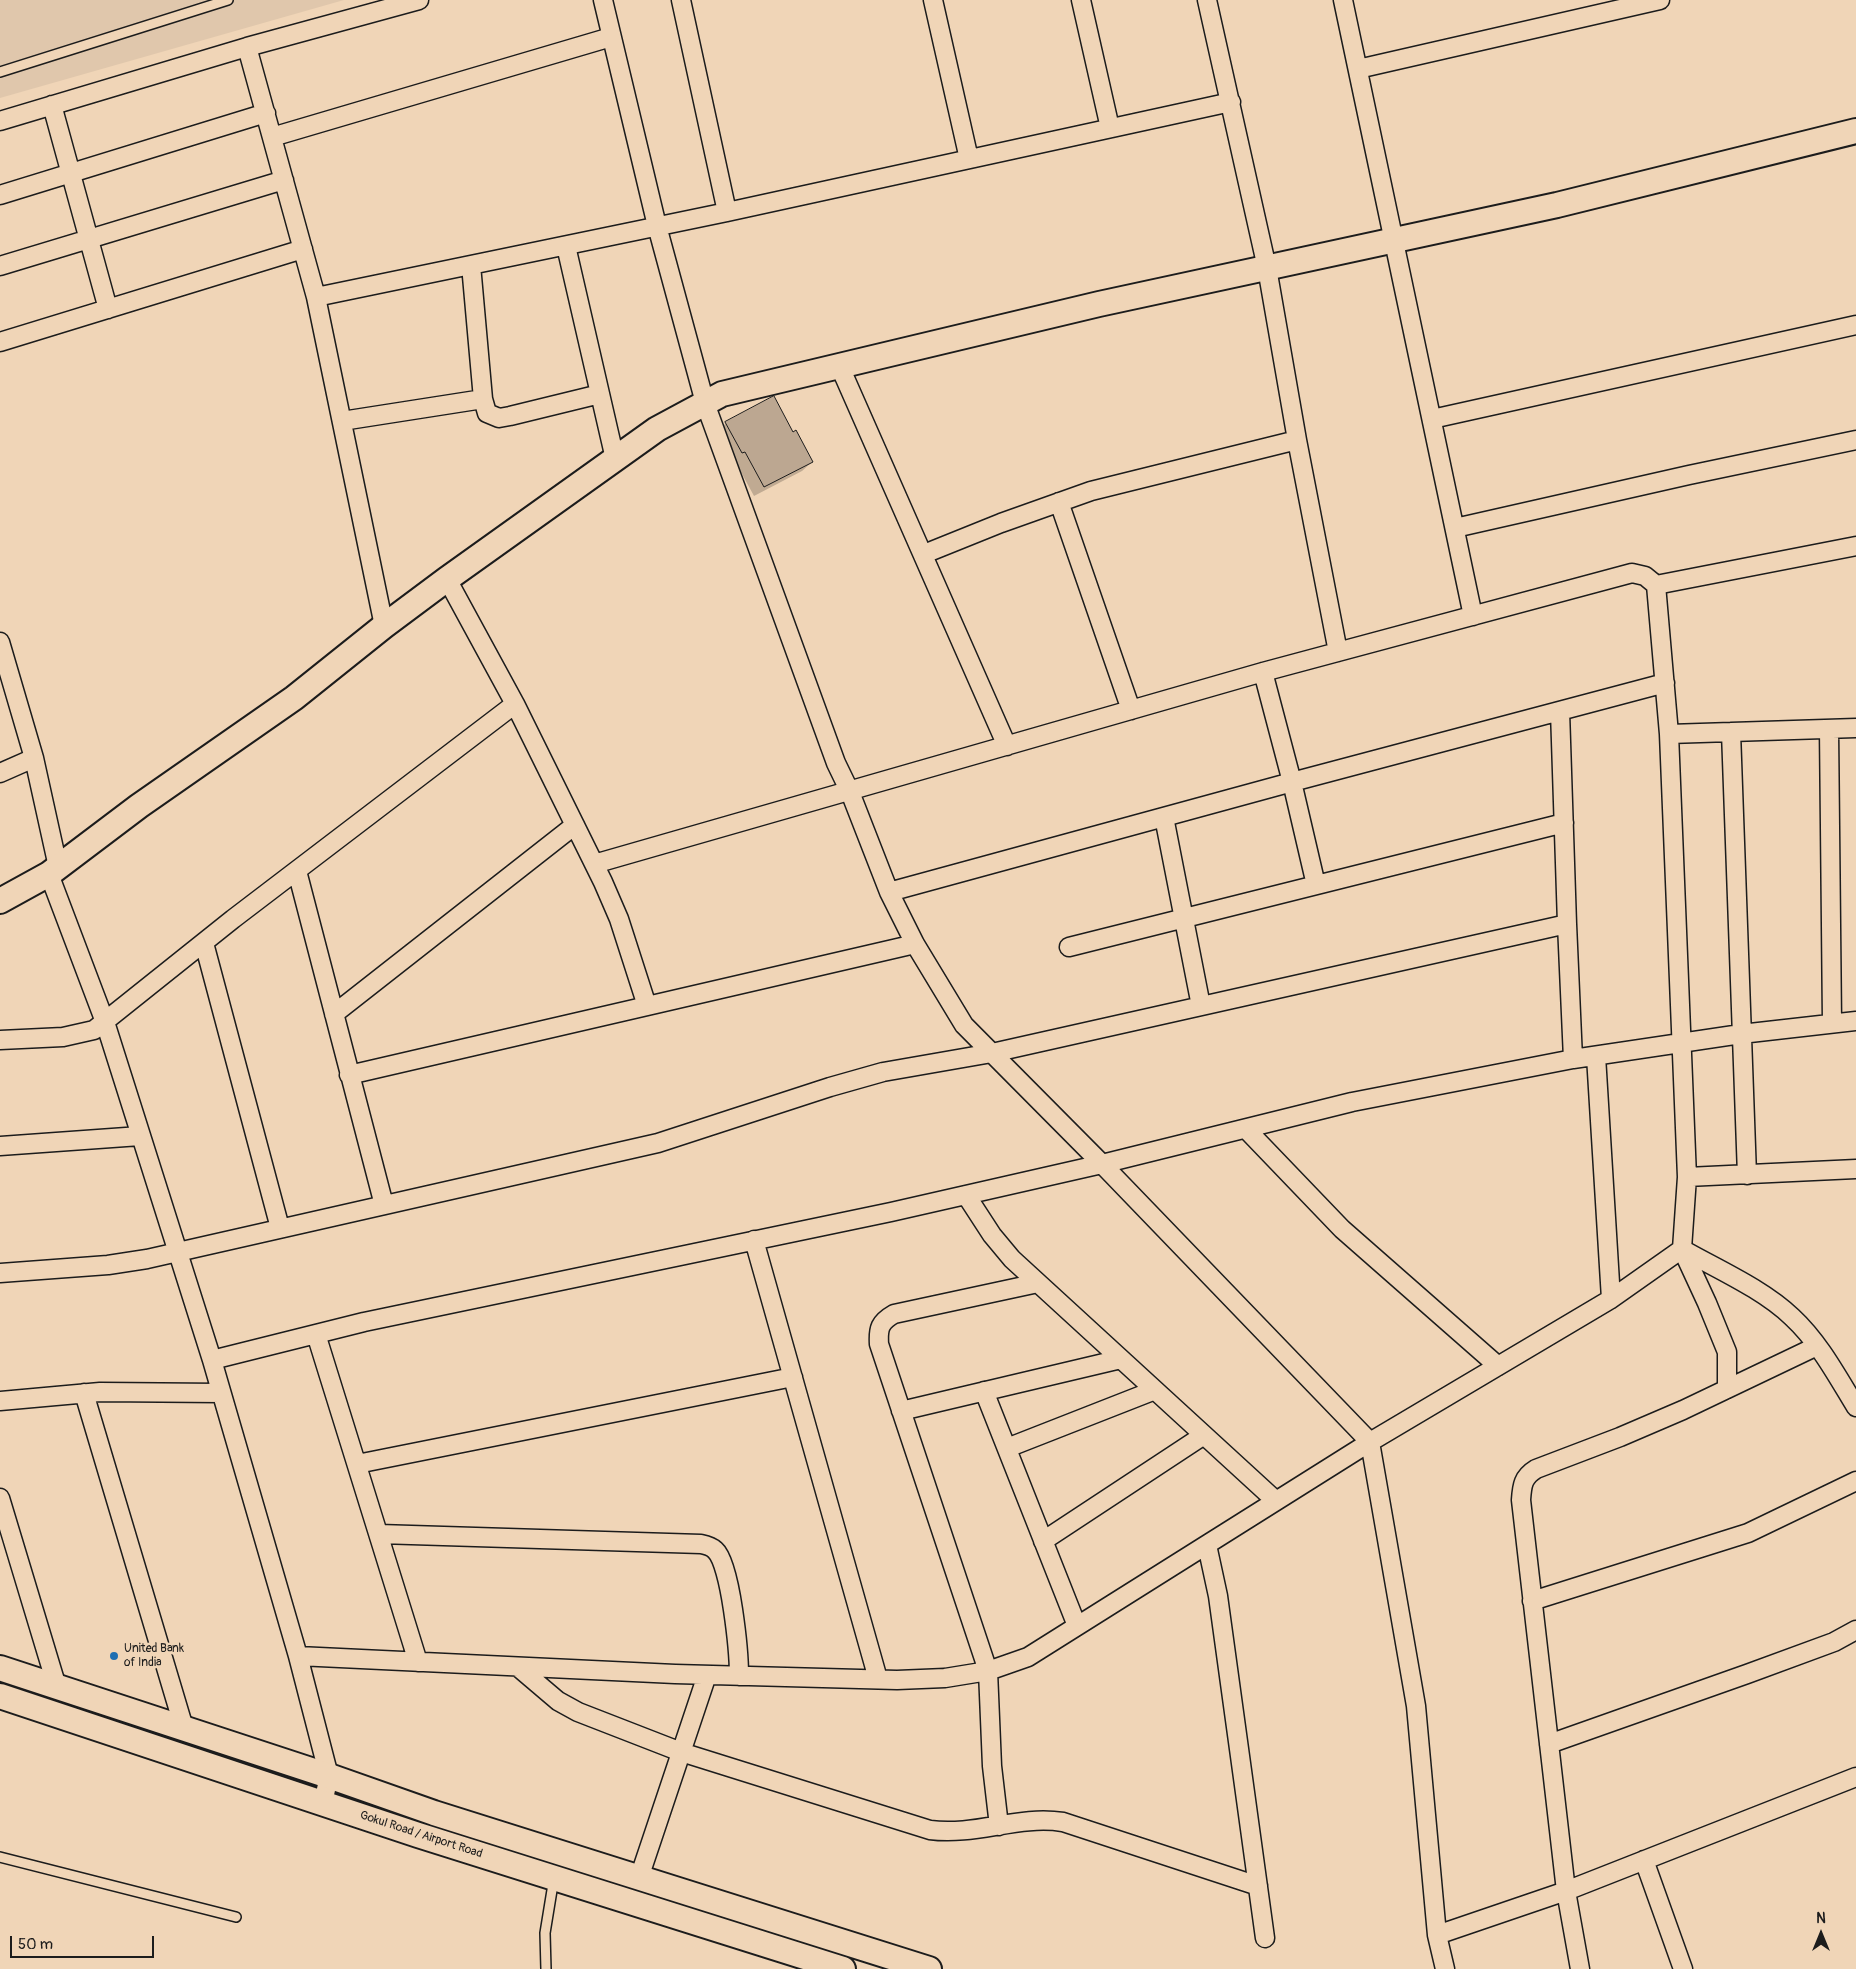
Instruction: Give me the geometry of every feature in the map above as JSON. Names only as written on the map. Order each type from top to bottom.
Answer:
[{"type":"main road","points":[[0,901],[54,870],[140,806],[294,698],[384,626],[447,579],[657,429],[722,394],[1099,304],[1557,206],[1856,131]]},
{"type":"main road","points":[[0,1668],[329,1776],[434,1813],[929,1969]]},
{"type":"main road","name":"Gokul Road / Airport Road","points":[[0,1698],[554,1878],[843,1969]]},
{"type":"street","points":[[0,121],[247,47],[419,0]]},
{"type":"street","points":[[602,0],[657,226],[706,403],[836,763],[850,792],[889,892],[915,944],[964,1025],[1102,1164],[1370,1442],[1416,1706],[1437,1935],[1445,1969]]},
{"type":"street","points":[[681,0],[727,212]]},
{"type":"street","points":[[932,0],[969,159]]},
{"type":"street","points":[[1081,0],[1110,128]]},
{"type":"street","points":[[1207,0],[1267,268],[1297,440],[1338,652]]},
{"type":"street","points":[[1343,0],[1473,616]]},
{"type":"street","points":[[1358,69],[1660,0]]},
{"type":"street","points":[[272,137],[611,36]]},
{"type":"street","points":[[247,47],[316,297],[384,626]]},
{"type":"street","points":[[316,297],[727,212],[1231,102]]},
{"type":"street","points":[[52,105],[108,309]]},
{"type":"street","points":[[0,196],[266,113]]},
{"type":"street","points":[[0,266],[284,180]]},
{"type":"street","points":[[566,246],[615,459]]},
{"type":"street","points":[[0,342],[303,249]]},
{"type":"street","points":[[471,265],[483,399],[487,413],[498,418],[600,394]]},
{"type":"street","points":[[1432,419],[1856,325]]},
{"type":"street","points":[[840,367],[1007,746]]},
{"type":"street","points":[[342,421],[483,399]]},
{"type":"street","points":[[924,554],[1091,491],[1297,440]]},
{"type":"street","points":[[1455,528],[1689,475],[1856,440]]},
{"type":"street","points":[[1059,502],[1131,710]]},
{"type":"street","points":[[1656,585],[1856,546]]},
{"type":"street","points":[[594,864],[1263,672],[1632,573],[1645,576],[1656,585],[1669,734],[1680,1043],[1687,1177],[1682,1249],[1727,1352],[1727,1389]]},
{"type":"street","points":[[447,579],[515,704],[594,864],[618,919],[647,1006]]},
{"type":"street","points":[[0,642],[4,664],[34,758],[54,870],[212,1360],[298,1656],[329,1776],[323,1803]]},
{"type":"street","points":[[1263,672],[1292,782],[1316,885]]},
{"type":"street","points":[[889,892],[1664,683]]},
{"type":"street","points":[[0,1040],[81,1035],[104,1022],[515,704]]},
{"type":"street","points":[[1560,711],[1573,1059]]},
{"type":"street","points":[[1829,728],[1832,1023]]},
{"type":"street","points":[[1669,734],[1856,728]]},
{"type":"street","points":[[1731,732],[1741,1034],[1748,1175]]},
{"type":"street","points":[[0,773],[34,758]]},
{"type":"street","points":[[1164,817],[1201,1006]]},
{"type":"street","points":[[1070,947],[1564,823]]},
{"type":"street","points":[[334,1014],[575,825]]},
{"type":"street","points":[[297,871],[384,1205]]},
{"type":"street","points":[[0,1273],[108,1265],[147,1259],[658,1143],[830,1087],[883,1072],[992,1053],[1568,924]]},
{"type":"street","points":[[204,943],[280,1228]]},
{"type":"street","points":[[350,1075],[915,944]]},
{"type":"street","points":[[212,1360],[374,1320],[966,1195],[1102,1164],[1352,1102],[1573,1059],[1741,1034],[1856,1021]]},
{"type":"street","points":[[1596,1056],[1611,1299]]},
{"type":"street","points":[[1246,1129],[1342,1229],[1498,1366]]},
{"type":"street","points":[[0,1146],[140,1136]]},
{"type":"street","points":[[1687,1177],[1856,1169]]},
{"type":"street","points":[[966,1195],[992,1235],[1012,1259],[1276,1502]]},
{"type":"street","points":[[754,1240],[878,1679]]},
{"type":"street","points":[[298,1656],[739,1676],[878,1679],[945,1678],[988,1671],[1028,1657],[1370,1442],[1611,1299],[1682,1249]]},
{"type":"street","points":[[1682,1249],[1768,1298],[1792,1316],[1817,1346],[1856,1407]]},
{"type":"street","points":[[999,1826],[992,1766],[988,1671],[879,1344],[878,1332],[882,1321],[894,1314],[1038,1283]]},
{"type":"street","points":[[316,1334],[418,1662]]},
{"type":"street","points":[[1580,1969],[1566,1891],[1532,1601],[1521,1500],[1522,1486],[1526,1475],[1536,1469],[1620,1437],[1817,1346]]},
{"type":"street","points":[[901,1411],[1121,1359]]},
{"type":"street","points":[[357,1464],[793,1377]]},
{"type":"street","points":[[1007,1448],[1154,1390]]},
{"type":"street","points":[[984,1391],[1077,1626]]},
{"type":"street","points":[[0,1400],[84,1393],[222,1393]]},
{"type":"street","points":[[84,1393],[184,1728]]},
{"type":"street","points":[[1043,1541],[1204,1435]]},
{"type":"street","points":[[1532,1601],[1748,1533],[1856,1481]]},
{"type":"street","points":[[2,1508],[57,1687]]},
{"type":"street","points":[[378,1534],[700,1544],[710,1546],[716,1550],[721,1560],[736,1621],[739,1676]]},
{"type":"street","points":[[1206,1545],[1218,1596],[1265,1938]]},
{"type":"street","points":[[1549,1744],[1834,1642],[1856,1630]]},
{"type":"street","points":[[518,1667],[558,1701],[578,1712],[681,1752],[930,1830],[948,1832],[970,1831],[1043,1819],[1063,1822],[1258,1886]]},
{"type":"street","points":[[639,1878],[707,1675]]},
{"type":"street","points":[[1437,1935],[1566,1891],[1856,1778]]},
{"type":"street","points":[[1644,1860],[1684,1969]]},
{"type":"lane","points":[[0,72],[228,0]]},
{"type":"lane","points":[[0,1857],[236,1917]]},
{"type":"lane","points":[[546,1969],[545,1933],[554,1878]]},
{"type":"shaded area","points":[[0,0],[344,0],[0,98]]},
{"type":"building","points":[[774,396],[793,432],[796,430],[813,462],[764,487],[745,452],[742,453],[725,422]]},
{"type":"place","name":"United Bank of India","points":[[114,1656]]}]
